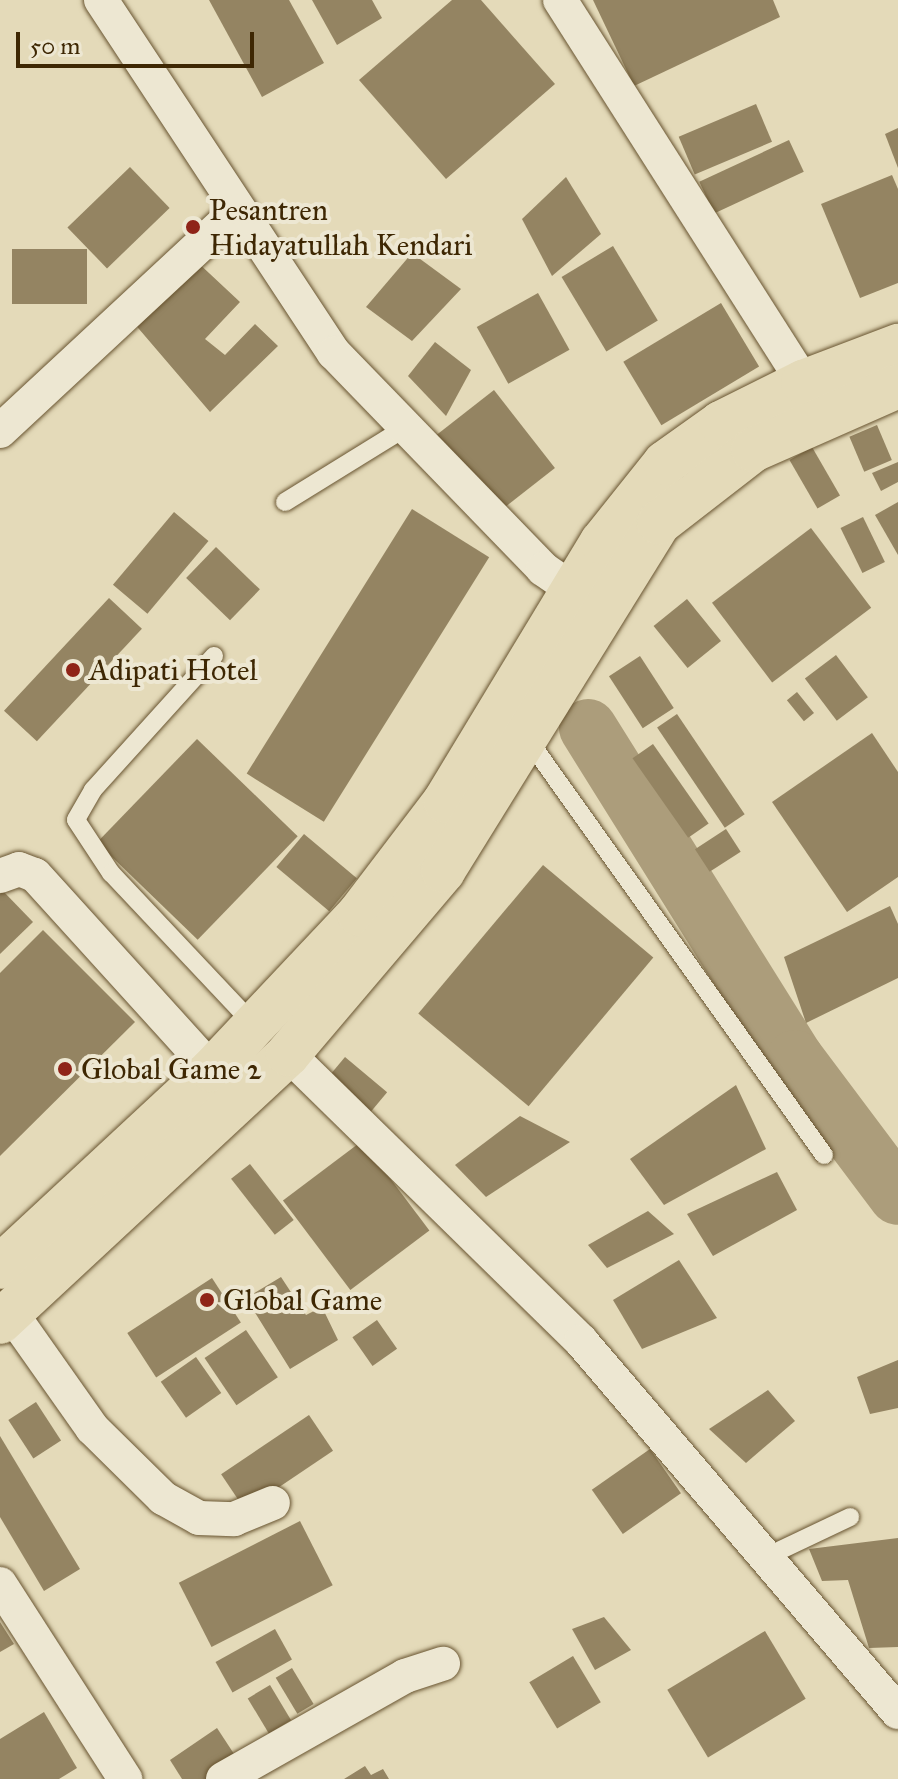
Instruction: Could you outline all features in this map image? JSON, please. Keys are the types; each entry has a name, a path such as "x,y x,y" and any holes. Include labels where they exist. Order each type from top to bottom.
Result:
{"highway":[{"path":"6,1318 79,1223 212,1070 359,914 445,801 586,599 665,463 721,423 803,382 898,346"},
{"path":"0,1267 79,1223 288,1054 443,871 527,738 586,599 659,523 695,489 766,443 898,386"}],"street":[{"path":"101,0 237,211 334,353 403,429 586,599"},
{"path":"560,0 803,382"},
{"path":"0,431 237,211"},
{"path":"0,876 19,869 35,875 212,1070"},
{"path":"288,1054 494,1249 768,1556 898,1712"},
{"path":"6,1318 92,1428 163,1498 211,1518 234,1519 273,1503"},
{"path":"0,1584 125,1779"},
{"path":"223,1779 405,1676 443,1664"}],"lane":[{"path":"285,502 403,429"},
{"path":"214,656 93,790 76,820 111,873 255,1026"},
{"path":"527,738 824,1155"},
{"path":"768,1556 850,1517"}],"building":[{"path":"209,0 289,0 324,63 262,97"},
{"path":"312,0 372,0 382,18 337,45"},
{"path":"452,0 481,0 555,84 446,179 359,80"},
{"path":"593,0 773,0 780,17 634,86"},
{"path":"756,104 772,142 695,175 679,137"},
{"path":"898,128 898,168 885,134"},
{"path":"789,140 804,172 714,214 699,182"},
{"path":"130,167 170,208 107,268 67,227"},
{"path":"892,175 898,189 898,283 860,298 821,204"},
{"path":"566,177 601,234 552,276 522,219"},
{"path":"613,246 658,321 606,351 562,277"},
{"path":"12,249 87,249 87,304 12,304"},
{"path":"412,253 461,289 412,341 366,307"},
{"path":"194,259 240,302 205,339 225,355 255,324 278,346 210,412 133,322"},
{"path":"538,293 570,350 508,384 477,327"},
{"path":"721,303 759,366 661,425 623,362"},
{"path":"435,342 471,370 446,416 408,376"},
{"path":"494,390 555,468 497,513 436,435"},
{"path":"877,425 892,460 864,472 849,437"},
{"path":"812,447 840,495 817,508 789,460"},
{"path":"898,462 898,482 881,491 872,473"},
{"path":"898,502 898,555 875,515"},
{"path":"412,509 489,557 324,822 247,774"},
{"path":"174,512 208,541 147,614 113,585"},
{"path":"863,517 885,562 862,573 841,528"},
{"path":"811,528 871,608 772,682 712,603"},
{"path":"216,547 260,589 230,620 186,578"},
{"name":"Adipati Hotel","path":"109,598 142,629 37,741 4,711"},
{"path":"687,599 721,641 688,668 654,626"},
{"path":"836,655 868,697 837,721 805,678"},
{"path":"640,656 674,708 643,728 609,676"},
{"path":"797,692 814,713 804,721 787,700"},
{"path":"677,714 745,814 725,828 657,727"},
{"path":"872,733 898,772 898,877 847,912 772,802"},
{"path":"197,739 298,836 198,940 97,843"},
{"path":"653,744 709,823 688,838 633,758"},
{"path":"726,829 741,852 710,872 695,849"},
{"path":"304,834 357,878 329,911 276,867"},
{"path":"543,865 653,958 529,1106 418,1014"},
{"path":"3,891 33,922 0,954 0,894"},
{"path":"890,906 898,924 898,978 806,1023 784,957"},
{"path":"43,930 135,1022 0,1156 0,973"},
{"path":"345,1057 387,1092 370,1112 328,1077"},
{"path":"736,1085 766,1149 664,1205 630,1159"},
{"path":"520,1116 570,1142 486,1197 455,1165"},
{"path":"362,1141 429,1230 350,1290 283,1201"},
{"path":"250,1164 294,1220 275,1235 231,1179"},
{"path":"777,1172 797,1210 713,1256 687,1214"},
{"path":"648,1211 674,1234 607,1268 588,1245"},
{"path":"679,1260 717,1318 642,1349 613,1300"},
{"path":"281,1277 306,1315 322,1307 338,1340 290,1369 246,1298"},
{"path":"212,1278 241,1322 156,1377 127,1333"},
{"path":"377,1320 397,1349 373,1366 352,1337"},
{"path":"246,1330 278,1377 236,1405 205,1358"},
{"path":"196,1357 221,1393 186,1418 161,1382"},
{"path":"898,1360 898,1408 870,1414 857,1377"},
{"path":"768,1390 795,1421 746,1463 709,1429"},
{"path":"36,1402 61,1441 33,1459 8,1420"},
{"path":"309,1415 333,1451 245,1510 221,1474"},
{"path":"0,1436 80,1569 44,1591 0,1517"},
{"path":"650,1449 681,1493 623,1534 592,1490"},
{"path":"300,1521 333,1585 212,1647 179,1583"},
{"path":"898,1538 898,1647 869,1648 848,1580 822,1581 809,1549"},
{"path":"604,1617 631,1650 595,1670 572,1629"},
{"path":"0,1622 14,1644 0,1652"},
{"path":"275,1629 292,1660 232,1693 216,1662"},
{"path":"765,1631 806,1699 708,1757 667,1690"},
{"path":"573,1656 601,1702 557,1729 529,1682"},
{"path":"292,1668 314,1704 297,1714 276,1678"},
{"path":"270,1685 291,1720 269,1734 248,1698"},
{"path":"44,1712 77,1768 59,1779 0,1779 0,1739"},
{"path":"217,1728 240,1763 216,1779 182,1779 170,1760"},
{"path":"365,1766 371,1775 383,1769 389,1779 344,1779"}],"waterway":[{"path":"588,728 795,1059 898,1196"}],"place":[{"name":"Pesantren Hidayatullah Kendari","path":"193,227"},
{"name":"Adipati Hotel","path":"73,670"},
{"name":"Global Game 2","path":"65,1069"},
{"name":"Global Game","path":"207,1300"}]}
